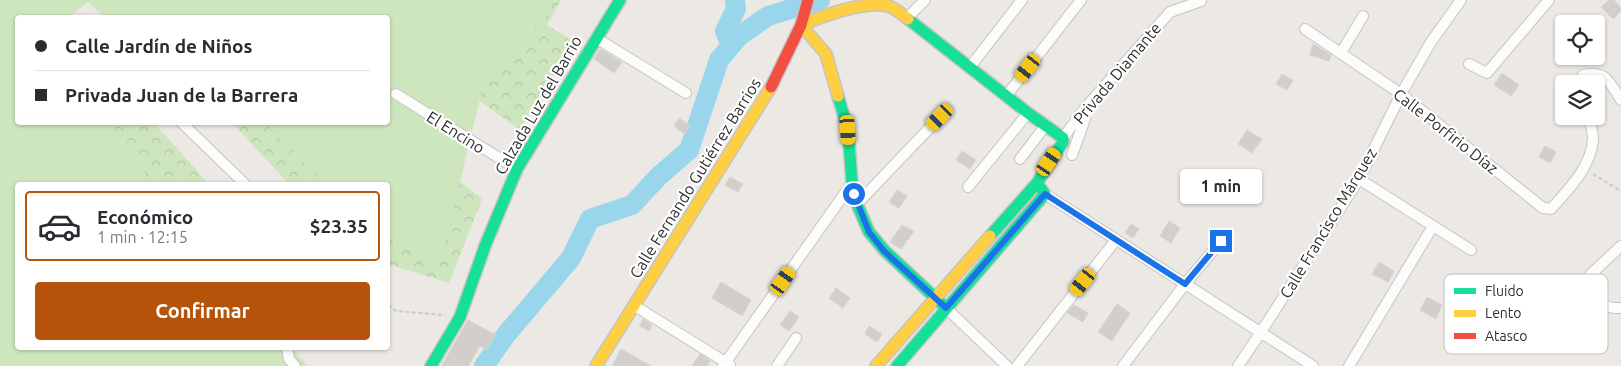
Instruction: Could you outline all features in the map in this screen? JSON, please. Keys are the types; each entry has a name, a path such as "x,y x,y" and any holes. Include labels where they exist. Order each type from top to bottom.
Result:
{"main road":[{"name":"Calzada Luz del Barrio","path":"431,366 460,317 485,246 517,169 620,0"},
{"path":"876,366 935,298 1037,183 1063,142 1063,138 1028,113 907,18 886,5 875,2 847,5 800,25 826,54 848,130 852,183 857,204 869,232 884,251 935,298 946,308"},
{"name":"Calle Fernando Gutiérrez Barrios","path":"596,366 768,93 800,25 808,3"},
{"path":"897,366 1045,194 1037,183"}],"street":[{"path":"907,18 925,0"},
{"path":"970,67 1022,0"},
{"path":"1007,95 1080,0"},
{"name":"Calle Francisco Márquez","path":"1238,366 1359,179 1401,94 1431,42 1461,0"},
{"path":"1469,64 1487,73 1549,0"},
{"name":"Privada Diamante","path":"1063,138 1085,108 1170,12 1201,1"},
{"path":"1341,53 1363,16"},
{"name":"Calle Porfirio Díaz","path":"1305,29 1401,94 1543,208 1549,210 1570,189 1583,168"},
{"path":"596,38 686,93"},
{"path":"1605,77 1621,100"},
{"name":"El Encino","path":"396,94 517,169"},
{"path":"1072,155 1085,120 1085,108"},
{"path":"968,187 1028,113"},
{"path":"857,204 940,117"},
{"path":"184,125 243,182"},
{"path":"1020,159 1046,125"},
{"path":"1583,168 1591,151 1593,138 1591,125"},
{"path":"1359,179 1471,250"},
{"path":"635,306 726,365 852,183"},
{"path":"1045,194 1313,366"},
{"path":"1349,366 1432,226"},
{"path":"1017,366 1116,240"},
{"path":"1123,366 1185,284 1221,241"},
{"path":"1591,274 1621,246"},
{"path":"1608,306 1621,308"},
{"path":"946,308 1007,366"},
{"path":"777,366 796,338"},
{"path":"287,350 288,359 295,366"}],"path":[{"path":"1583,168 1621,191"},
{"path":"390,306 396,311 460,317"}],"green space":[{"path":"0,0 15,15 15,125 156,125 207,182 15,182 16,350 0,366"},
{"path":"0,0 90,0 71,15 15,15 15,125 105,125 152,182 15,182 15,350 294,350 308,366 0,366"},
{"path":"86,0 561,0 547,25 573,41 520,130 418,57 405,137 482,199 449,283 390,265 390,182 287,182 234,125 390,125 390,15 102,15"},
{"path":"94,0 555,0 548,13 482,90 441,261 390,240 390,182 324,182 267,125 390,125 390,15 108,15"}],"building":[{"path":"1609,0 1614,0 1621,8 1621,11 1613,19 1601,7"},
{"path":"1313,44 1331,55 1329,61 1310,55"},
{"path":"600,49 622,62 614,73 594,59"},
{"path":"1502,73 1519,85 1511,96 1494,85"},
{"path":"1282,74 1293,80 1287,90 1276,84"},
{"path":"679,118 690,126 685,134 674,126"},
{"path":"1247,130 1262,139 1252,153 1238,144"},
{"path":"1545,146 1556,152 1550,163 1539,157"},
{"path":"962,151 976,160 970,169 956,160"},
{"path":"730,177 743,184 738,192 725,185"},
{"path":"897,190 907,196 899,208 889,202"},
{"path":"1169,221 1180,228 1171,243 1160,236"},
{"path":"1131,224 1139,229 1133,238 1125,233"},
{"path":"902,225 914,231 901,249 890,242"},
{"path":"1379,262 1394,271 1388,282 1372,274"},
{"path":"721,282 751,300 742,316 712,298"},
{"path":"836,288 850,298 843,308 829,298"},
{"path":"1427,297 1442,305 1436,319 1420,310"},
{"path":"1117,304 1130,313 1112,341 1098,332"},
{"path":"1074,305 1088,313 1083,322 1067,313"},
{"path":"790,311 799,317 789,331 780,325"},
{"path":"643,319 652,325 649,331 640,326"},
{"path":"468,320 496,335 486,350 480,346 468,366 443,366 442,365"},
{"path":"869,326 882,334 877,342 865,334"},
{"path":"621,349 651,366 612,366"},
{"path":"700,354 710,361 707,366 692,366"}],"waterway":[{"path":"731,45 725,31 736,9 735,0"},
{"path":"484,366 505,336 571,258 590,219 632,205 659,176 689,150 719,60 739,36 768,16 820,0"}],"traffic: fast":[{"path":"431,366 460,317 485,246 517,169 620,0"},
{"path":"908,19 1063,138 1063,142 1037,183 990,236"},
{"path":"838,96 848,130 852,183 857,204 869,232 885,251 946,308"},
{"path":"897,366 1045,194 1037,183"}],"traffic: slow":[{"path":"838,96 826,54 801,25 820,17 867,5 888,6 908,19"},
{"path":"596,366 771,87"},
{"path":"876,366 990,236"}],"traffic: jam":[{"path":"771,87 801,25 808,0"}],"route":[{"path":"854,194 869,232 884,251 946,308 1045,194 1185,284 1221,241"}]}
